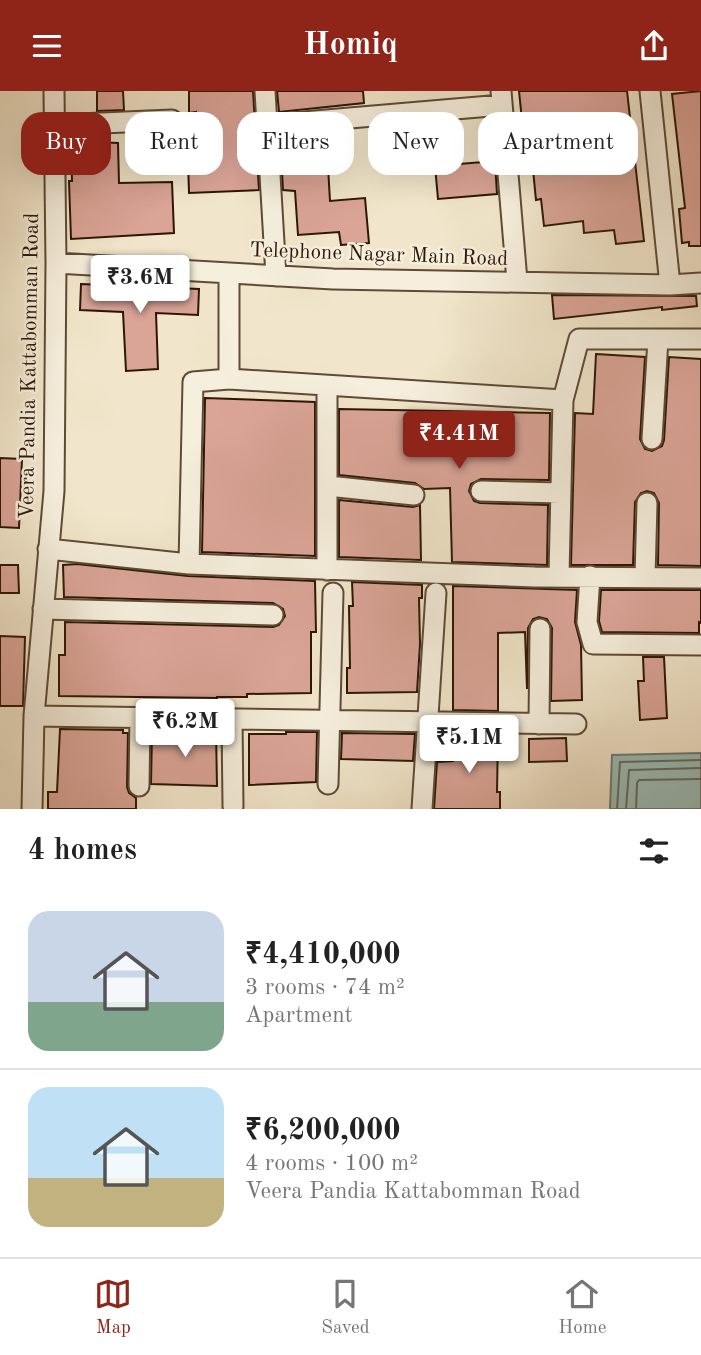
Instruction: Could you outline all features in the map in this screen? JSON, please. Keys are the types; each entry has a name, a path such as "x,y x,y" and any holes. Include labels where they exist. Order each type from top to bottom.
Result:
{"street":[{"name":"Veera Pandia Kattabomman Road","path":"54,91 55,112"},
{"path":"265,91 267,112"},
{"path":"650,91 670,285"},
{"path":"354,115 502,98 517,281"},
{"name":"Veera Pandia Kattabomman Road","path":"32,809 34,716 54,491 55,175"},
{"path":"271,175 276,276"},
{"name":"Telephone Nagar Main Road","path":"56,263 276,276 670,285 701,283"},
{"path":"229,273 229,379"},
{"path":"559,575 563,400 579,339 701,339"},
{"path":"652,439 657,339"},
{"path":"189,564 193,382 229,379 563,400"},
{"path":"327,386 327,571"},
{"path":"328,486 414,495"},
{"path":"481,491 561,493"},
{"path":"645,577 647,503"},
{"path":"48,549 189,564 327,571 701,578"},
{"path":"590,576 587,622 593,644 701,645"},
{"path":"328,784 333,593"},
{"path":"422,809 436,593"},
{"path":"43,609 273,615"},
{"path":"539,724 540,629"},
{"path":"34,716 576,724"},
{"path":"139,786 140,718"},
{"path":"232,720 233,806"}],"water":[{"path":"701,753 701,809 610,809 612,755"}],"building":[{"path":"97,91 123,91 124,110 97,111"},
{"path":"189,91 253,91 254,112 237,112 237,175 258,175 259,190 189,193 188,175 223,175 223,112 189,112"},
{"path":"277,91 363,91 364,103 279,112"},
{"path":"519,91 627,91 629,112 521,112"},
{"path":"701,91 701,246 689,246 689,242 682,243 679,209 685,208 672,94"},
{"path":"111,143 118,143 119,183 172,182 174,233 71,239 69,181 72,181 72,175 111,175"},
{"path":"478,162 478,175 496,175 497,194 438,199 436,175 464,175 464,164"},
{"path":"282,175 328,175 330,201 365,198 369,243 341,245 339,232 298,235 295,191 283,190"},
{"path":"534,175 637,175 644,241 616,244 614,230 584,233 583,221 544,226 541,199 536,200"},
{"path":"81,284 199,289 198,315 156,313 158,369 126,371 123,312 80,310"},
{"path":"552,295 696,296 697,306 662,310 662,307 554,319"},
{"path":"596,354 645,357 640,439 645,449 652,451 662,446 664,440 669,357 701,359 701,566 658,565 659,503 654,493 647,491 641,493 635,502 633,565 571,565 575,413 593,414"},
{"path":"205,398 315,402 315,556 202,552"},
{"path":"339,409 550,413 549,480 481,479 471,484 469,491 474,501 480,503 548,505 547,565 452,562 450,488 424,489 415,483 339,475"},
{"path":"0,458 22,459 19,528 0,527"},
{"path":"339,500 413,507 420,505 421,560 339,557"},
{"path":"77,564 188,576 315,581 316,632 311,632 311,693 247,694 247,697 217,698 59,696 59,655 65,655 65,622 273,627 279,625 285,616 283,609 273,603 64,597 63,565"},
{"path":"0,565 18,565 19,593 0,593"},
{"path":"352,582 422,585 422,598 419,598 417,692 347,693"},
{"path":"453,586 577,590 575,622 581,645 582,700 551,701 552,628 547,619 539,617 533,619 528,628 527,689 525,632 498,633 498,711 453,710"},
{"path":"601,590 701,590 699,633 602,632 599,621"},
{"path":"0,636 25,637 23,706 0,706"},
{"path":"643,657 664,657 667,718 640,720 638,681 644,681"},
{"path":"60,729 123,730 123,733 128,733 127,787 129,793 136,798 136,809 48,809 48,792 57,792"},
{"path":"216,731 217,786 151,784 152,733"},
{"path":"317,732 316,782 249,785 249,734"},
{"path":"342,733 415,734 413,761 341,759"},
{"path":"453,734 498,735 497,792 500,792 500,809 434,809 437,762 453,761"},
{"path":"566,738 567,761 529,762 529,739"}]}
